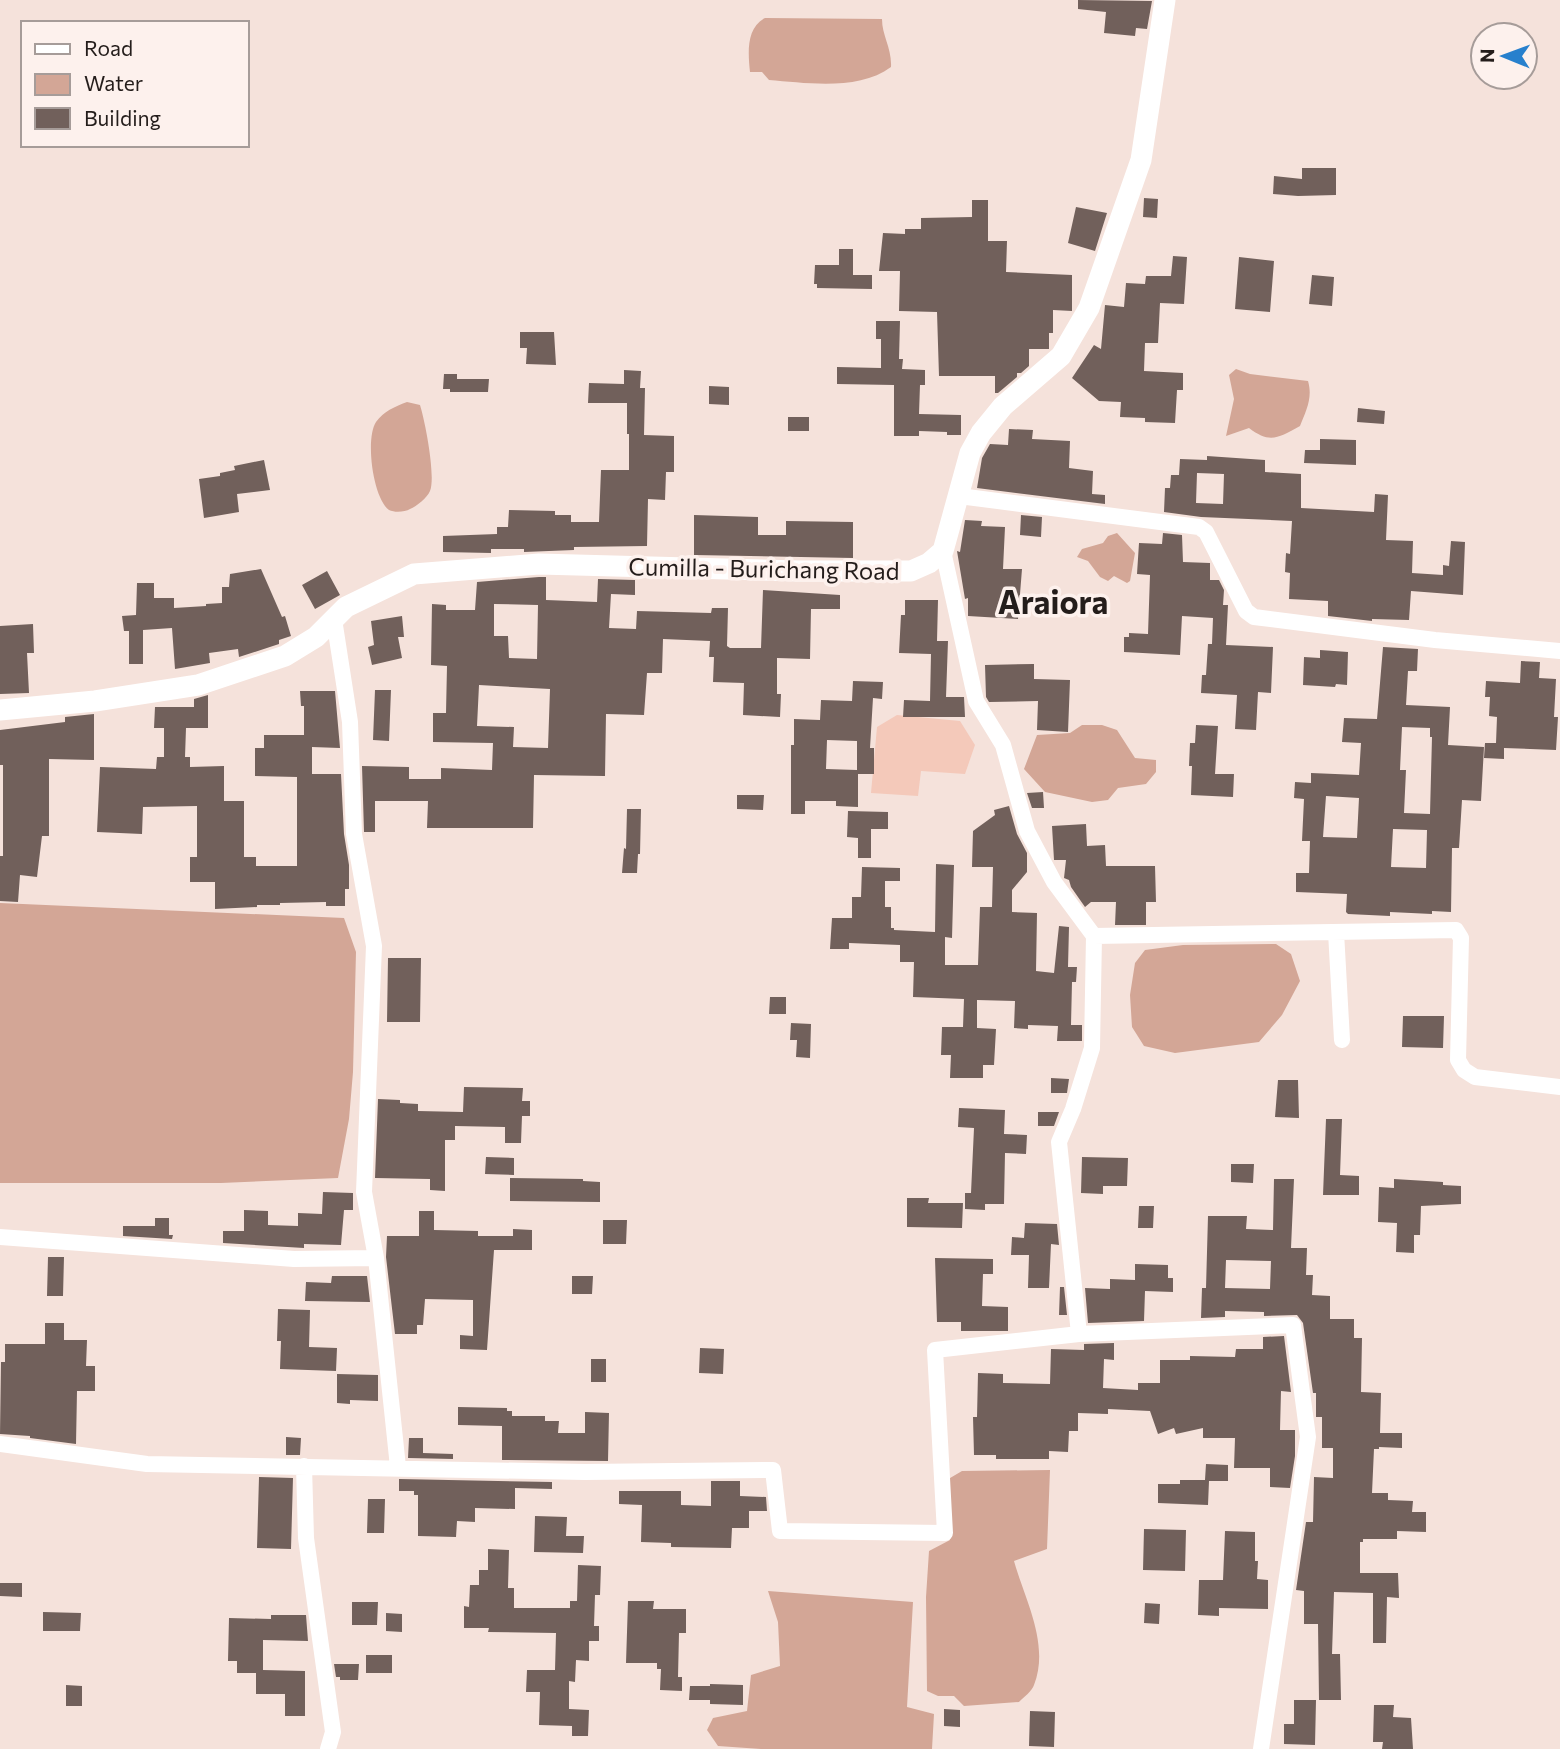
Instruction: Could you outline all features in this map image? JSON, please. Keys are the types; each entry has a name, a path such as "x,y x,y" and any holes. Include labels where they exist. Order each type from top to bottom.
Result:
{"main road":[{"path":"943,551 970,453 981,433 1003,406 1061,356 1089,308 1141,160 1166,0"},
{"name":"Cumilla - Burichang Road","path":"0,710 95,701 198,685 285,656 316,637 345,607 414,574 539,564 911,572 929,563 943,551"}],"street":[{"path":"959,496 1199,527 1206,533 1246,611 1254,617 1435,640 1560,650"},
{"path":"943,551 976,701 1003,745 1027,831 1054,882 1094,936 1092,1048 1073,1109 1059,1142 1079,1334"},
{"path":"334,619 350,722 354,834 374,946 364,1192 376,1258 398,1467"},
{"path":"1094,936 1456,930 1461,937 1458,1060 1464,1070 1475,1077 1560,1087"},
{"path":"1336,932 1342,1040"},
{"path":"0,1237 294,1259 376,1258"},
{"path":"0,1444 147,1464 585,1472 774,1471 780,1531 945,1533 935,1350 1079,1334 1293,1325 1308,1437 1261,1749"},
{"path":"304,1466 306,1538 333,1732 328,1749"}],"shaded area":[{"path":"897,715 960,721 975,745 965,774 921,771 918,796 871,793 877,727"}],"water":[{"path":"765,18 882,19 891,67 864,80 832,84 769,80 762,72 750,72 749,65 751,34"},
{"path":"1236,369 1250,374 1308,381 1309,399 1300,426 1274,438 1263,436 1249,428 1226,436 1234,399 1229,375"},
{"path":"407,402 420,405 429,448 431,484 429,494 419,504 405,511 394,512 383,503 379,494 372,468 371,441 379,418"},
{"path":"1117,533 1135,553 1130,581 1127,583 1114,576 1108,581 1100,577 1088,561 1077,557 1082,549 1103,543 1108,536"},
{"path":"1082,725 1102,725 1117,730 1135,758 1156,760 1156,772 1146,784 1118,788 1108,800 1092,802 1045,792 1024,769 1037,735 1070,733"},
{"path":"0,903 344,918 356,952 353,1072 349,1119 338,1178 221,1183 0,1183"},
{"path":"1276,944 1291,954 1300,981 1282,1015 1259,1042 1175,1053 1144,1046 1132,1027 1130,995 1135,963 1145,950 1183,945"},
{"path":"1050,1470 1047,1549 1014,1561 1038,1638 1038,1670 1033,1687 1019,1702 964,1706 954,1696 938,1696 927,1691 926,1597 929,1551 950,1540 945,1481 962,1471"},
{"path":"768,1591 913,1602 907,1707 934,1714 932,1749 761,1749 718,1746 707,1730 713,1718 747,1711 751,1675 780,1666 778,1622"}],"building":[{"path":"1078,0 1152,1 1147,29 1136,28 1135,36 1104,33 1106,12 1078,9"},
{"path":"1302,168 1336,168 1336,195 1273,194 1274,176 1302,179"},
{"path":"1144,198 1158,199 1157,218 1143,217"},
{"path":"972,200 988,200 988,241 1007,241 1006,272 1072,275 1072,311 1053,310 1053,333 1049,333 1049,349 1029,349 1029,366 1017,373 1017,377 998,393 995,393 995,376 939,376 937,312 899,311 900,271 879,271 883,233 905,234 905,229 921,229 921,218 972,217"},
{"path":"1076,207 1107,213 1095,251 1068,243"},
{"path":"839,249 853,249 853,275 872,275 872,289 817,288 817,284 814,284 815,265 839,265"},
{"path":"1173,256 1187,257 1184,304 1160,303 1158,343 1145,343 1144,371 1183,373 1183,390 1177,390 1175,423 1145,422 1145,418 1120,417 1121,402 1099,401 1072,378 1094,345 1101,349 1105,305 1124,307 1126,283 1145,284 1146,276 1171,276"},
{"path":"1239,257 1274,261 1270,312 1235,309"},
{"path":"1312,275 1334,277 1332,306 1309,304"},
{"path":"876,321 900,321 899,359 903,359 902,369 925,370 925,385 920,385 919,414 961,415 961,435 919,431 919,436 894,436 894,385 837,384 837,367 881,368 881,339 876,339"},
{"path":"520,332 554,332 556,365 526,364 527,348 520,348"},
{"path":"624,370 641,371 640,388 645,388 644,435 674,436 674,472 666,472 665,500 648,499 647,546 574,547 574,550 524,552 524,549 491,549 491,553 443,552 443,536 497,534 497,527 508,527 509,510 555,511 555,515 571,515 571,522 599,522 601,470 629,470 627,403 588,403 589,383 624,384"},
{"path":"444,374 457,374 457,379 489,379 488,392 450,392 450,389 443,389"},
{"path":"709,386 729,387 729,405 709,404"},
{"path":"1358,408 1385,411 1384,424 1357,422"},
{"path":"788,417 809,417 809,431 788,431"},
{"path":"1009,429 1033,430 1032,439 1070,441 1069,468 1093,471 1092,494 1105,495 1105,504 977,488 982,458 990,444 1008,445"},
{"path":"1320,439 1356,440 1356,465 1304,463 1305,450 1320,450"},
{"path":"1207,456 1265,460 1265,472 1301,474 1301,508 1374,512 1375,494 1388,495 1386,540 1413,541 1412,573 1443,575 1443,565 1449,566 1451,541 1465,542 1463,595 1411,591 1409,620 1372,621 1328,616 1328,601 1289,599 1290,573 1285,572 1286,553 1290,554 1292,521 1201,517 1164,512 1165,488 1170,488 1171,475 1179,475 1180,459 1207,460","holes":["1197,473 1224,474 1223,504 1196,503"]},
{"path":"264,460 270,490 237,494 239,512 204,518 199,479 220,476 220,473 235,470 234,466"},
{"path":"694,515 758,517 758,535 786,535 786,521 853,522 853,558 694,555"},
{"path":"1021,515 1042,517 1041,537 1020,535"},
{"path":"965,520 982,521 981,526 1005,527 1003,569 1022,569 1018,619 968,616 968,598 965,599 957,551 960,552"},
{"path":"1163,533 1182,535 1183,562 1210,563 1210,580 1219,580 1224,590 1223,605 1228,605 1226,645 1273,647 1271,693 1258,692 1256,730 1235,729 1237,695 1201,693 1202,675 1206,675 1208,644 1212,644 1213,618 1182,616 1180,655 1124,652 1124,637 1129,637 1129,633 1148,634 1150,575 1137,574 1139,543 1162,544"},
{"path":"261,569 282,617 285,616 291,636 279,640 279,644 239,657 238,649 209,653 210,663 175,669 172,628 143,630 143,664 129,664 129,631 124,631 122,616 136,615 137,583 154,583 154,598 174,598 174,608 206,606 222,603 222,587 229,587 230,574"},
{"path":"327,571 340,595 315,609 302,585"},
{"path":"546,577 546,600 597,602 598,579 635,580 635,595 611,594 609,628 636,629 637,611 711,613 712,608 728,608 727,646 730,648 761,648 763,590 840,595 840,609 811,609 810,659 777,658 777,694 781,694 780,717 743,715 744,683 713,682 714,657 709,657 710,641 663,639 662,673 647,673 644,715 606,714 605,776 534,775 533,828 427,828 428,801 375,801 375,832 364,832 362,766 409,767 409,779 441,779 441,768 492,770 493,743 433,742 433,713 446,713 447,666 431,665 432,604 446,605 446,610 475,610 477,582","holes":["494,604 538,605 537,659 509,658 508,636 494,636","479,685 550,689 548,748 513,747 514,727 477,726"]},
{"path":"905,600 938,600 937,641 948,641 946,697 964,697 965,717 903,717 904,700 930,701 931,654 899,653 901,615 905,615"},
{"path":"402,616 404,637 398,637 402,658 372,665 368,647 374,645 371,621"},
{"path":"33,624 34,653 27,653 29,693 0,694 0,626"},
{"path":"1383,647 1418,649 1417,671 1408,671 1406,705 1450,707 1448,745 1484,747 1481,801 1462,800 1459,848 1452,848 1451,912 1390,912 1390,916 1348,914 1347,894 1296,892 1296,873 1309,873 1310,841 1302,841 1304,799 1294,798 1295,782 1311,783 1311,773 1359,775 1361,743 1342,742 1344,718 1377,719","holes":["1402,727 1430,728 1430,814 1404,813 1406,770 1400,770","1326,796 1359,798 1357,838 1323,837","1393,829 1427,830 1426,868 1391,867"]},
{"path":"1320,650 1348,652 1347,685 1303,685 1304,657 1320,658"},
{"path":"1521,661 1540,662 1539,678 1556,679 1556,750 1504,748 1504,759 1484,758 1485,743 1496,743 1497,717 1489,716 1490,697 1485,697 1486,681 1520,683"},
{"path":"1034,664 1034,679 1070,680 1068,732 1037,730 1038,701 989,702 986,697 985,665"},
{"path":"853,681 883,682 882,699 873,698 870,748 874,748 874,774 858,774 858,807 836,806 836,801 805,801 805,814 791,814 791,745 794,745 794,719 820,720 821,700 852,701","holes":["827,740 857,741 857,770 826,769"]},
{"path":"375,690 391,690 389,741 373,740"},
{"path":"300,691 335,691 340,748 312,747 312,774 341,774 344,834 349,865 349,889 345,889 345,906 326,906 326,902 280,903 215,909 215,882 190,882 190,857 197,857 197,806 143,807 142,834 97,832 100,767 156,769 157,757 164,757 164,728 154,728 155,707 194,707 194,699 208,695 208,728 186,728 185,757 190,757 190,767 224,766 224,801 244,801 244,857 256,857 256,866 297,866 297,777 255,776 255,748 264,748 264,735 304,735 304,706 301,706"},
{"path":"94,714 94,760 49,759 49,836 42,836 37,877 20,875 18,902 0,901 3,765 0,765 0,730 65,722 65,717"},
{"path":"1196,725 1218,726 1215,774 1234,774 1233,797 1191,795 1190,743 1195,743"},
{"path":"1043,792 1044,808 1032,808 1027,793"},
{"path":"737,795 764,795 763,810 737,809"},
{"path":"1009,806 1017,834 1027,853 1027,872 1012,890 1012,912 1037,913 1036,971 1054,973 1059,926 1069,927 1068,967 1077,967 1076,982 1072,982 1071,1025 1082,1025 1082,1041 1057,1041 1058,1026 1028,1025 1028,1029 1014,1028 1015,1001 977,1000 977,1028 996,1029 994,1065 983,1065 983,1078 950,1078 951,1055 941,1055 942,1027 963,1027 964,999 913,997 914,962 900,962 900,945 849,943 849,949 830,949 832,918 852,918 852,897 861,897 862,867 900,868 900,881 885,881 885,907 891,907 891,928 935,932 936,864 954,865 952,938 945,937 945,965 978,965 980,907 992,907 993,867 972,867 973,831 995,815 994,810"},
{"path":"627,809 641,809 637,873 622,873 624,848 626,849"},
{"path":"848,811 888,812 888,829 871,829 871,858 858,858 858,838 847,837"},
{"path":"1086,824 1087,846 1105,845 1106,866 1155,866 1156,902 1146,902 1146,925 1115,925 1116,902 1091,902 1085,907 1069,880 1064,878 1066,860 1054,860 1052,826"},
{"path":"388,958 421,958 420,1022 387,1022"},
{"path":"770,997 786,997 786,1014 769,1014"},
{"path":"1403,1016 1444,1016 1443,1048 1402,1047"},
{"path":"791,1023 811,1024 810,1058 796,1057 797,1040 790,1040"},
{"path":"1051,1078 1069,1079 1067,1093 1051,1093"},
{"path":"1278,1080 1298,1080 1299,1118 1275,1117"},
{"path":"464,1087 523,1088 522,1101 530,1101 530,1116 522,1116 521,1143 505,1143 505,1127 455,1126 455,1140 445,1140 445,1191 430,1190 430,1179 375,1178 378,1099 418,1104 418,1111 463,1112"},
{"path":"959,1108 1005,1110 1004,1134 1027,1135 1026,1154 1005,1153 1004,1204 985,1204 985,1210 965,1209 965,1193 971,1193 974,1128 958,1127"},
{"path":"1038,1112 1059,1112 1054,1126 1038,1126"},
{"path":"1326,1119 1342,1119 1340,1175 1359,1176 1359,1195 1323,1195"},
{"path":"486,1157 514,1158 514,1175 485,1174"},
{"path":"1082,1157 1128,1158 1127,1186 1103,1186 1103,1194 1081,1193"},
{"path":"1231,1164 1254,1164 1253,1183 1231,1182"},
{"path":"510,1178 583,1179 600,1182 600,1202 510,1201"},
{"path":"1274,1179 1294,1179 1291,1248 1307,1248 1306,1275 1313,1275 1312,1295 1330,1296 1330,1319 1354,1319 1354,1338 1362,1338 1361,1392 1381,1393 1380,1433 1402,1433 1402,1448 1374,1449 1372,1493 1388,1493 1388,1500 1413,1501 1412,1512 1426,1512 1426,1532 1397,1531 1397,1539 1363,1539 1363,1542 1360,1542 1360,1573 1398,1573 1399,1598 1387,1597 1386,1643 1373,1643 1373,1593 1334,1592 1332,1654 1340,1654 1341,1700 1319,1700 1318,1624 1304,1624 1304,1591 1296,1590 1306,1522 1313,1522 1314,1477 1333,1478 1333,1448 1322,1448 1322,1417 1316,1417 1316,1393 1313,1393 1303,1323 1297,1315 1264,1316 1264,1312 1225,1311 1225,1317 1201,1318 1202,1288 1206,1288 1208,1216 1247,1216 1246,1229 1273,1230","holes":["1226,1260 1271,1261 1270,1289 1225,1288"]},
{"path":"1394,1179 1443,1182 1443,1185 1461,1186 1461,1204 1421,1206 1420,1235 1414,1235 1414,1253 1396,1252 1397,1223 1378,1222 1379,1187 1394,1188"},
{"path":"323,1192 353,1193 353,1210 344,1210 341,1245 304,1244 304,1248 223,1243 223,1231 244,1231 244,1210 268,1211 268,1225 298,1226 298,1213 322,1214"},
{"path":"907,1198 929,1198 928,1203 963,1203 962,1228 907,1227"},
{"path":"1139,1206 1154,1206 1153,1228 1138,1228"},
{"path":"419,1211 434,1211 434,1230 478,1231 478,1236 513,1236 513,1229 532,1230 532,1250 494,1250 487,1350 460,1349 460,1335 473,1336 473,1300 425,1299 423,1325 417,1325 417,1334 395,1334 386,1257 387,1236 419,1236"},
{"path":"155,1218 169,1218 169,1235 173,1235 172,1239 123,1236 123,1226 155,1226"},
{"path":"603,1220 627,1220 626,1244 603,1244"},
{"path":"1025,1223 1057,1224 1059,1245 1051,1244 1049,1288 1028,1288 1029,1255 1011,1255 1012,1237 1024,1238"},
{"path":"48,1257 64,1257 63,1296 47,1296"},
{"path":"935,1258 993,1259 993,1274 983,1274 982,1306 1008,1307 1008,1331 961,1331 961,1322 937,1322"},
{"path":"1135,1264 1168,1265 1168,1278 1173,1278 1173,1292 1145,1291 1144,1321 1088,1323 1085,1288 1110,1289 1110,1279 1135,1280"},
{"path":"332,1276 367,1276 370,1302 305,1301 306,1282 331,1283"},
{"path":"572,1276 593,1276 592,1294 572,1294"},
{"path":"1060,1287 1064,1287 1067,1315 1059,1315"},
{"path":"278,1309 310,1310 309,1347 337,1348 336,1371 280,1369"},
{"path":"45,1323 64,1323 64,1340 87,1340 86,1366 95,1366 95,1391 77,1391 76,1444 0,1434 1,1362 5,1362 5,1344 45,1344"},
{"path":"1284,1336 1291,1392 1281,1391 1280,1430 1295,1430 1295,1456 1290,1488 1270,1487 1270,1468 1234,1468 1235,1438 1203,1438 1203,1428 1176,1434 1174,1428 1158,1434 1150,1411 1108,1409 1108,1414 1078,1413 1078,1431 1069,1431 1068,1452 1049,1451 1049,1459 996,1459 996,1455 974,1455 973,1417 977,1417 978,1373 1003,1374 1003,1383 1050,1384 1051,1349 1084,1350 1084,1344 1114,1343 1114,1360 1104,1359 1103,1388 1138,1390 1138,1383 1160,1383 1160,1360 1190,1360 1190,1356 1235,1357 1236,1349 1263,1349 1263,1337"},
{"path":"700,1348 724,1349 723,1374 699,1373"},
{"path":"591,1359 606,1359 606,1382 591,1382"},
{"path":"337,1374 378,1375 378,1401 350,1400 350,1404 337,1403"},
{"path":"458,1407 507,1408 507,1411 512,1411 512,1416 545,1416 545,1421 559,1421 558,1433 585,1433 585,1412 609,1413 608,1461 502,1460 502,1426 458,1425"},
{"path":"286,1437 301,1438 300,1455 286,1455"},
{"path":"409,1438 423,1438 423,1453 453,1454 453,1459 408,1458"},
{"path":"1206,1464 1228,1465 1228,1481 1209,1481 1208,1505 1158,1503 1158,1484 1180,1484 1180,1480 1205,1480"},
{"path":"259,1477 293,1478 291,1549 257,1548"},
{"path":"399,1479 552,1482 552,1489 515,1488 515,1509 475,1508 475,1522 457,1521 456,1537 418,1536 418,1495 414,1495 414,1491 399,1491"},
{"path":"711,1481 740,1481 740,1496 766,1497 767,1511 749,1511 749,1528 732,1528 731,1548 671,1547 671,1543 641,1542 642,1505 619,1504 619,1491 681,1491 681,1505 711,1506"},
{"path":"368,1499 385,1499 384,1533 367,1533"},
{"path":"535,1516 567,1517 566,1536 584,1536 583,1553 534,1552"},
{"path":"1144,1529 1186,1530 1185,1571 1143,1570"},
{"path":"1225,1531 1255,1532 1257,1579 1268,1580 1268,1609 1219,1608 1219,1616 1198,1615 1199,1580 1223,1580"},
{"path":"488,1549 509,1550 508,1588 514,1588 514,1608 570,1608 570,1601 577,1601 578,1565 601,1566 600,1595 595,1595 594,1626 599,1626 599,1641 589,1641 589,1661 576,1660 575,1682 569,1681 569,1709 589,1710 588,1736 572,1736 572,1726 539,1725 540,1692 526,1692 527,1670 555,1670 556,1633 488,1632 489,1628 464,1628 464,1606 469,1607 470,1585 479,1585 479,1570 488,1570"},
{"path":"0,1583 22,1583 22,1597 0,1596"},
{"path":"628,1601 654,1601 653,1609 686,1609 686,1633 679,1633 678,1677 682,1677 682,1691 660,1690 661,1669 657,1669 657,1663 626,1663"},
{"path":"352,1602 378,1602 377,1625 352,1625"},
{"path":"1145,1603 1160,1604 1159,1624 1144,1623"},
{"path":"43,1612 81,1613 80,1631 43,1631"},
{"path":"386,1613 402,1614 402,1632 386,1631"},
{"path":"271,1615 306,1615 308,1641 263,1640 263,1670 305,1671 305,1716 285,1716 285,1694 256,1694 256,1673 237,1673 237,1661 228,1661 229,1618 271,1619"},
{"path":"366,1655 392,1655 392,1673 366,1673"},
{"path":"334,1664 359,1664 358,1680 340,1680 340,1677 336,1677"},
{"path":"66,1685 82,1686 82,1706 66,1706"},
{"path":"743,1685 743,1705 689,1700 690,1686"},
{"path":"1294,1700 1316,1700 1315,1745 1284,1744 1284,1724 1294,1724"},
{"path":"1374,1705 1394,1705 1393,1717 1411,1718 1413,1749 1382,1749 1383,1742 1373,1742"},
{"path":"944,1709 960,1710 960,1727 944,1726"},
{"path":"1030,1711 1055,1712 1054,1747 1029,1746"}],"district":[{"name":"Araiora","path":"1053,601"}]}
